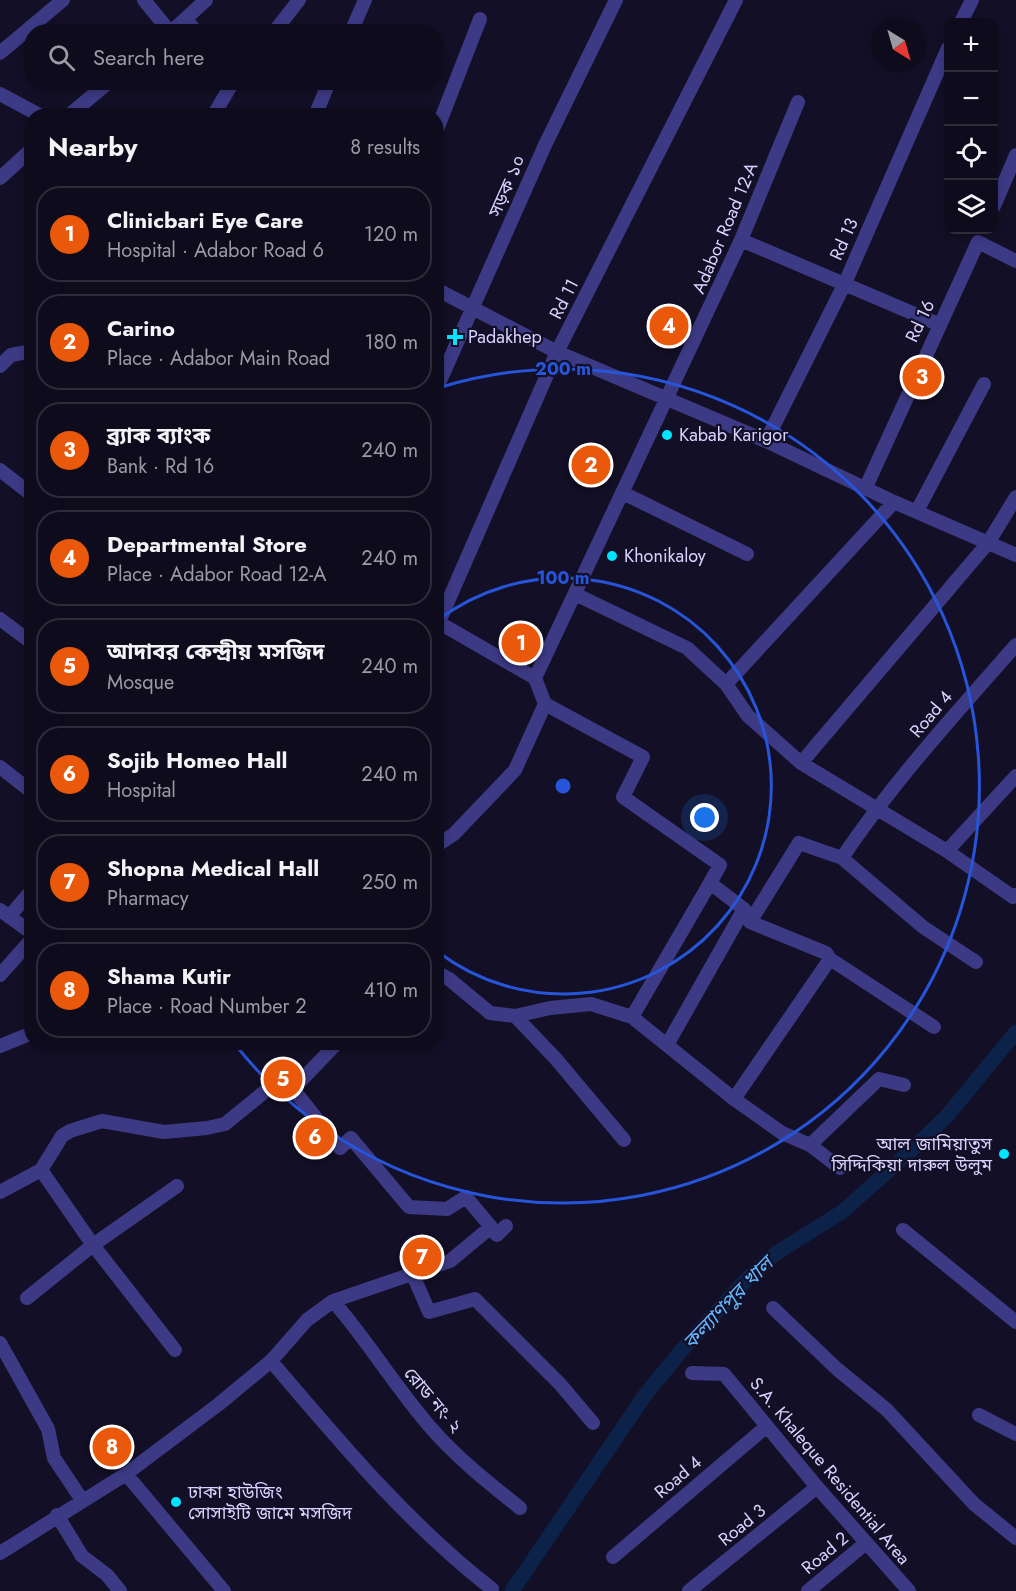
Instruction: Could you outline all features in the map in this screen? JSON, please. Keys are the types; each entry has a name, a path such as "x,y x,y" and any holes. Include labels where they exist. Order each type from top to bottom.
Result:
{"street":[{"path":"34,24 63,0"},
{"path":"144,0 164,24"},
{"path":"180,24 206,0"},
{"path":"280,24 299,0"},
{"path":"354,24 365,0"},
{"name":"সড়ক ১০","path":"444,372 545,146 616,0"},
{"name":"Rd 11","path":"444,607 557,352 736,0"},
{"path":"963,18 972,0"},
{"path":"185,19 190,24"},
{"path":"444,111 480,19"},
{"path":"0,53 24,33"},
{"name":"Rd 13","path":"766,441 845,283 944,57"},
{"path":"78,108 99,90"},
{"path":"218,108 228,90"},
{"path":"319,108 326,90"},
{"path":"0,94 26,108"},
{"name":"Adabor Road 12-A","path":"535,678 668,400 741,240 798,102"},
{"path":"998,195 1016,155"},
{"path":"0,178 24,156"},
{"name":"Rd 16","path":"866,488 938,324 980,236 1016,261"},
{"path":"741,240 938,324"},
{"path":"444,293 557,352 766,441 894,502 1016,555"},
{"path":"0,366 11,355 24,353"},
{"path":"917,511 984,384"},
{"path":"0,470 24,489"},
{"path":"623,493 747,554"},
{"path":"801,763 988,543 1016,497"},
{"path":"726,684 894,502"},
{"path":"575,594 687,648 726,684 748,716 801,763 947,851 1013,897 1016,895"},
{"path":"0,620 24,637"},
{"path":"444,625 535,678 545,705 643,757 623,797 720,865 632,1017"},
{"name":"Road 4","path":"842,858 876,808 914,765 944,725 1016,645"},
{"path":"444,841 454,834 515,770 545,705"},
{"path":"0,767 24,786"},
{"path":"947,851 1016,776"},
{"path":"667,1045 747,915 799,843 842,858 922,927 976,962"},
{"path":"710,883 747,915 826,953 830,959 934,1027"},
{"path":"24,897 4,913 24,927"},
{"path":"0,975 24,948"},
{"path":"734,1099 830,959"},
{"path":"444,976 490,1012 515,1016 550,1008 591,1004 632,1017 734,1099 783,1133 810,1145 840,1168"},
{"path":"515,1016 556,1059 624,1140"},
{"path":"0,1046 24,1036"},
{"path":"0,1192 41,1170 62,1136 70,1131 102,1121 164,1132 225,1124 268,1089 293,1089 330,1050"},
{"path":"810,1145 879,1079 904,1085"},
{"path":"293,1089 340,1148 351,1138 409,1207 447,1209 466,1197 497,1235 506,1226"},
{"path":"41,1170 93,1245 175,1350"},
{"path":"27,1298 93,1245 177,1186"},
{"path":"0,1552 126,1474 219,1404 271,1361 307,1320 333,1301 450,1261 491,1227"},
{"path":"903,1230 1016,1322"},
{"path":"413,1275 429,1312 475,1299 560,1384 593,1423"},
{"name":"রোড নং- ২","path":"333,1301 347,1316 430,1427 464,1461 520,1508"},
{"path":"773,1308 837,1369 887,1410 974,1504 1016,1538"},
{"path":"0,1343 48,1429 54,1458 81,1500"},
{"path":"271,1361 406,1514 447,1554 492,1589"},
{"name":"S.A. Khaleque Residential Area","path":"692,1373 724,1374 817,1488 909,1591"},
{"path":"979,1415 1016,1434"},
{"name":"Road 4","path":"613,1557 766,1426"},
{"path":"126,1474 224,1591"},
{"name":"Road 3","path":"689,1591 817,1488"},
{"path":"57,1515 82,1556 107,1575 120,1591"},
{"name":"Road 2","path":"808,1591 866,1543"}],"waterway":[{"name":"কল্যাণপুর খাল","path":"512,1591 645,1395 687,1344 744,1282 775,1254 842,1212 915,1147 947,1116 1016,1032"}],"place":[{"name":"Departmental Store","path":"669,326"},
{"name":"Padakhep","path":"455,337"},
{"name":"ব্র্যাক ব্যাংক","path":"922,377"},
{"name":"Kabab Karigor","path":"667,435"},
{"name":"Carino","path":"591,465"},
{"name":"Khonikaloy","path":"612,556"},
{"name":"Clinicbari Eye Care","path":"521,643"},
{"name":"আদাবর কেন্দ্রীয় মসজিদ","path":"283,1079"},
{"name":"Sojib Homeo Hall","path":"315,1137"},
{"name":"আল জামিয়াতুস সিদ্দিকিয়া দারুল উলুম","path":"1004,1154"},
{"name":"Shopna Medical Hall","path":"422,1257"},
{"name":"Shama Kutir","path":"112,1447"},
{"name":"ঢাকা হাউজিং সোসাইটি জামে মসজিদ","path":"176,1502"}]}
